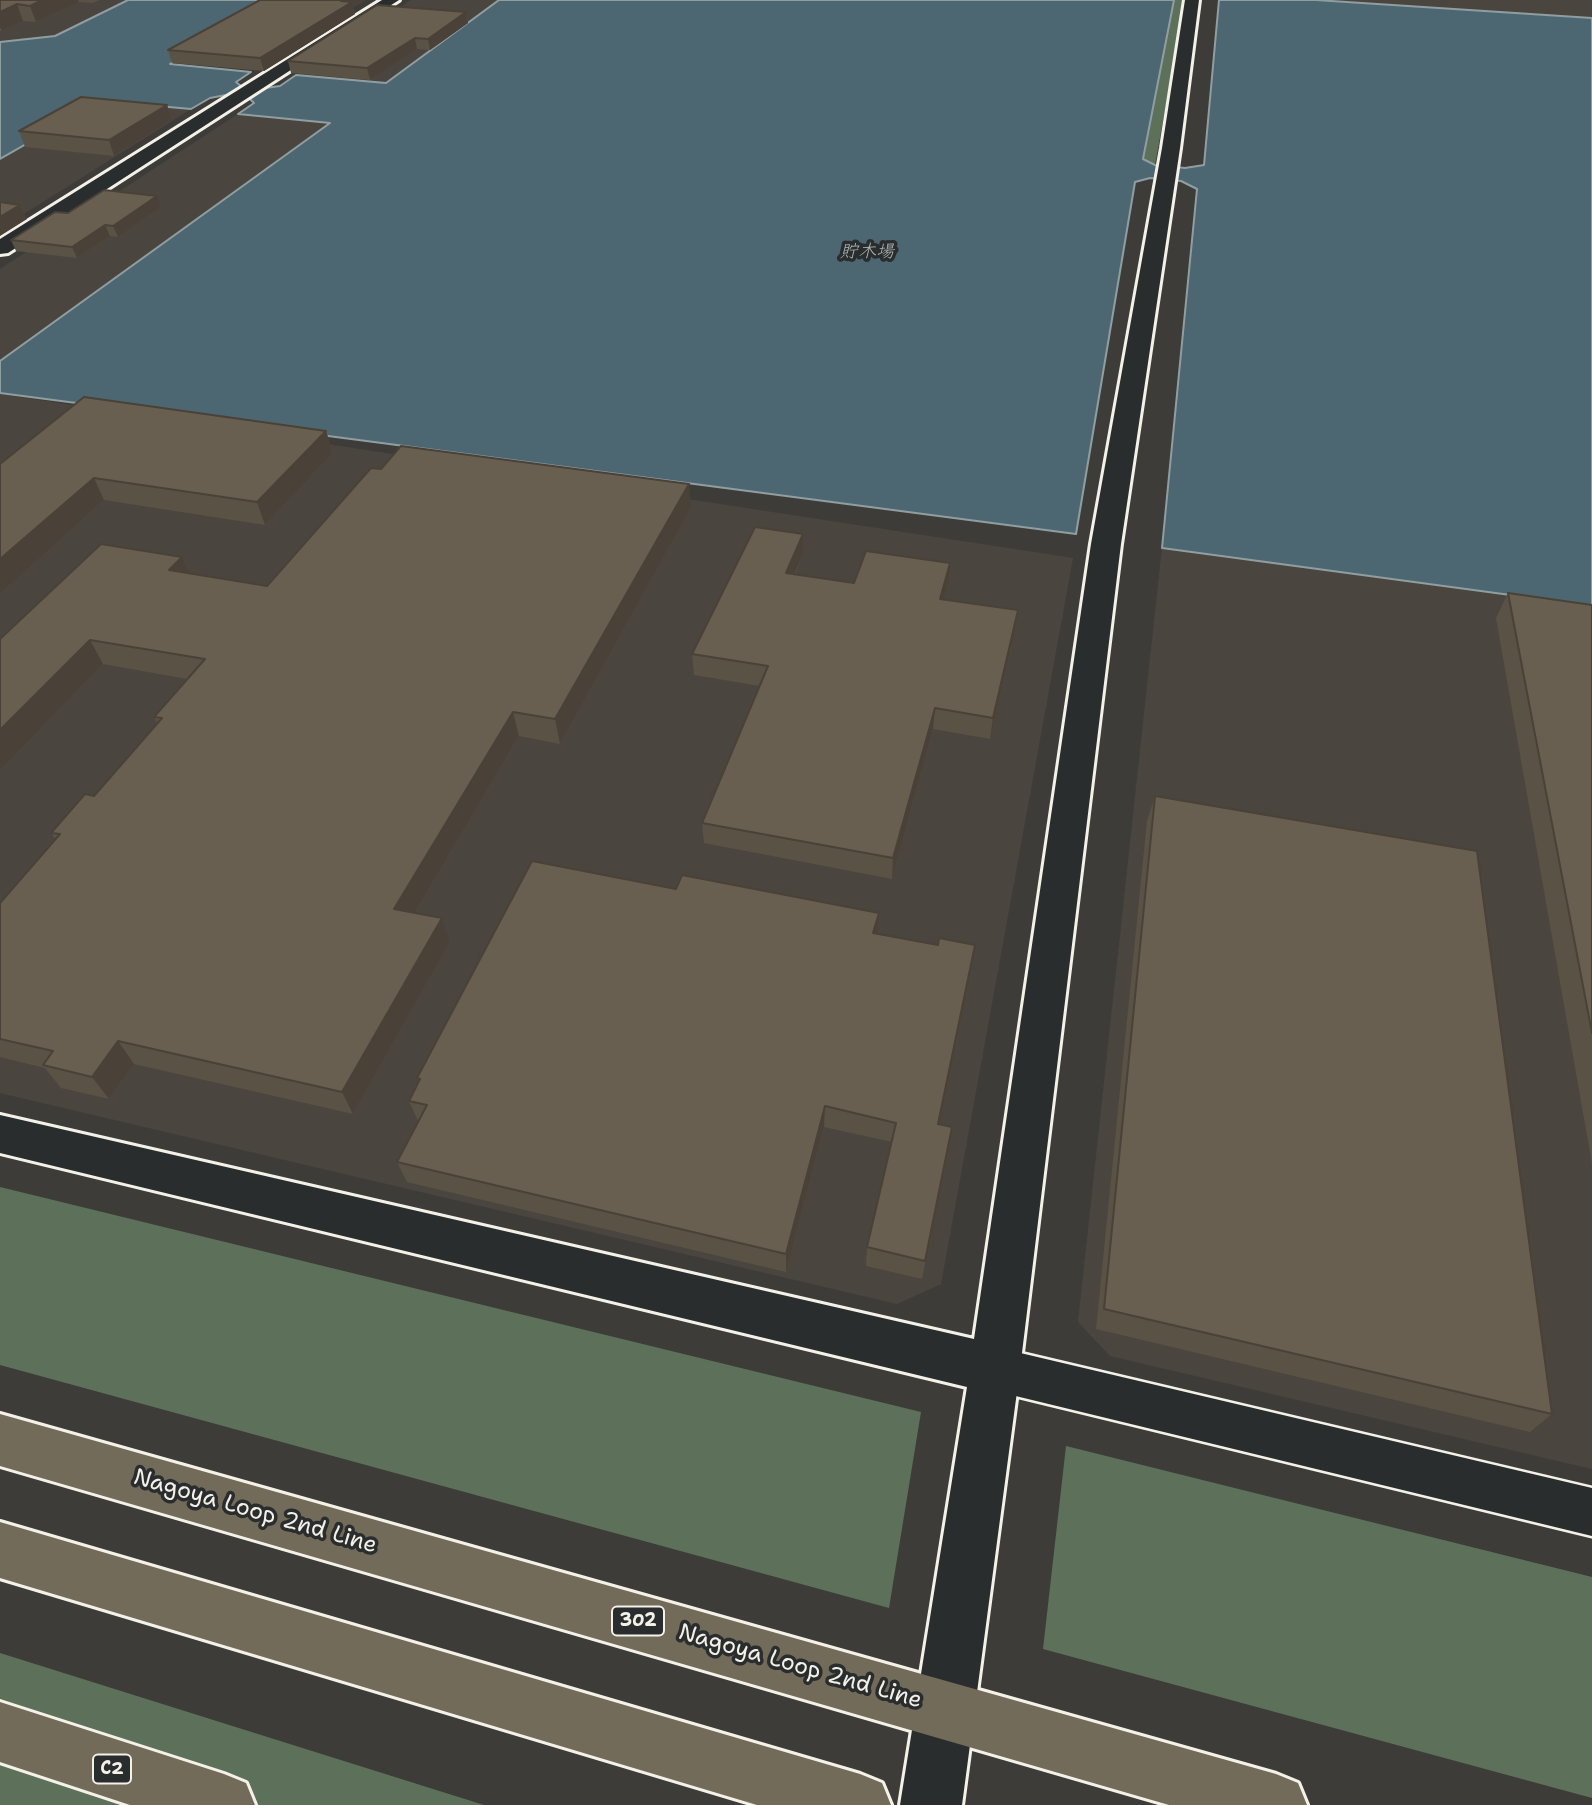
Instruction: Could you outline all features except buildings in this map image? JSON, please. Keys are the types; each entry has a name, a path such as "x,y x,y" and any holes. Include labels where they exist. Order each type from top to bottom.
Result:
{"highway":[{"name":"Nagoya Loop 2nd Line","path":"0,1440 1276,1805"},
{"path":"0,1550 860,1805"},
{"name":"C2","path":"0,1732 224,1805"}],"street":[{"path":"0,248 392,0"},
{"path":"931,1805 995,1369 1106,544 1159,208 1171,148 1192,0"},
{"path":"0,1135 1592,1512"}],"shaded area":[{"path":"0,0 128,0 55,36 0,42"},
{"path":"411,0 499,0 386,83 296,75"},
{"path":"1316,0 1592,0 1592,18"},
{"path":"102,101 191,109 0,229 0,159"},
{"path":"238,114 330,123 0,361 0,269"},
{"path":"0,394 1073,558 941,1284 897,1304 0,1093"},
{"path":"1162,548 1592,606 1592,1469 1110,1356 1078,1322"}],"green space":[{"path":"1174,0 1185,0 1155,165 1143,160"},
{"path":"0,1187 921,1412 889,1608 0,1365"},
{"path":"1066,1446 1592,1577 1592,1798 1043,1649"},
{"path":"0,1653 484,1805 0,1805"}],"water":[{"name":"貯木場","path":"128,0 281,0 170,64 251,72 236,82 241,86 265,88 280,86 296,75 386,83 499,0 1174,0 1143,159 1155,165 1185,168 1204,165 1219,0 1316,0 1592,18 1592,606 1162,548 1197,189 1181,181 1150,178 1135,182 1076,534 0,393 0,361 330,123 238,114 254,103 249,98 226,95 210,98 191,109 102,101 0,159 0,42 55,36"}]}
